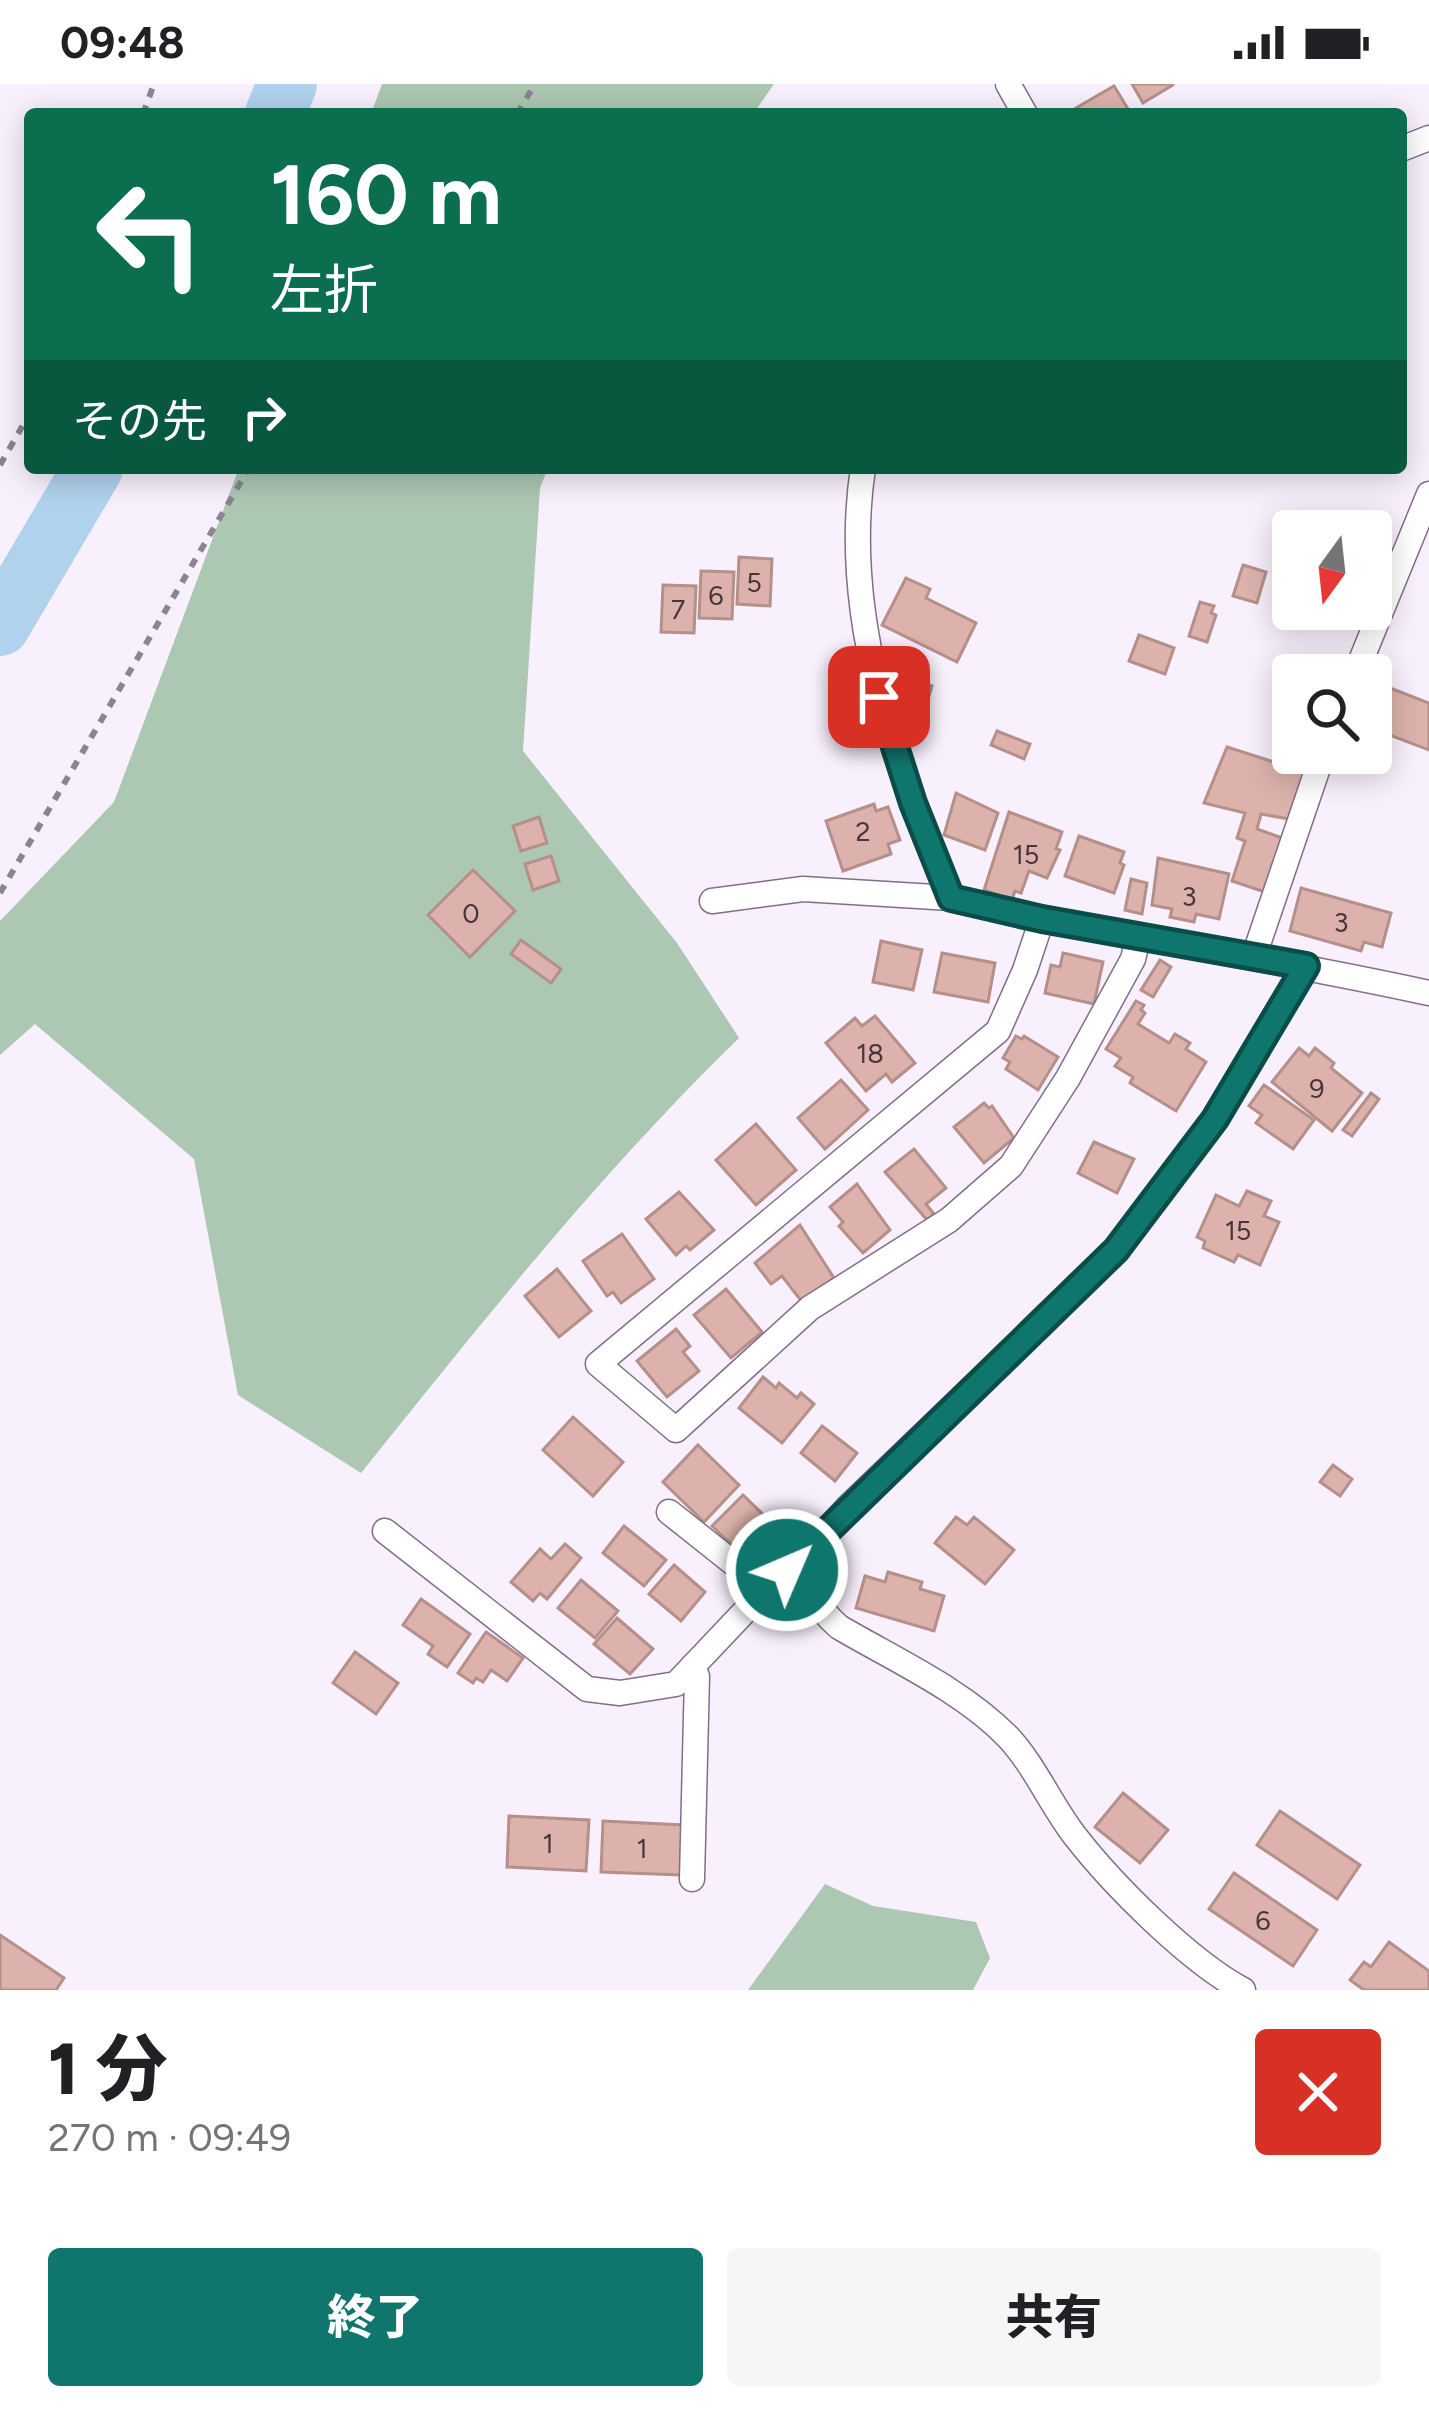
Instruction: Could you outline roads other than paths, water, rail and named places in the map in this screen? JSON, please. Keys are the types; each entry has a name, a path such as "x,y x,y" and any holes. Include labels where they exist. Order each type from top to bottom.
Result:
{"street":[{"path":"862,474 857,508 864,633 913,803 951,898"},
{"path":"1364,654 1429,494"},
{"path":"1254,956 1316,774"},
{"path":"712,901 803,889 951,898 1429,993"},
{"path":"1042,919 998,1031 598,1364 676,1430 810,1308 949,1220 1010,1166 1068,1078 1133,959 1139,935"},
{"path":"386,1531 587,1689 620,1693 676,1684 847,1508 1116,1250 1215,1119 1306,966"},
{"path":"668,1512 766,1588"},
{"path":"808,1551 809,1589 822,1612 985,1715 1012,1741 1075,1836 1139,1905 1220,1978 1244,1990"},
{"path":"692,1667 697,1676 692,1880"}],"waterway":[{"path":"277,108 287,84"},
{"path":"0,626 89,474"}]}
